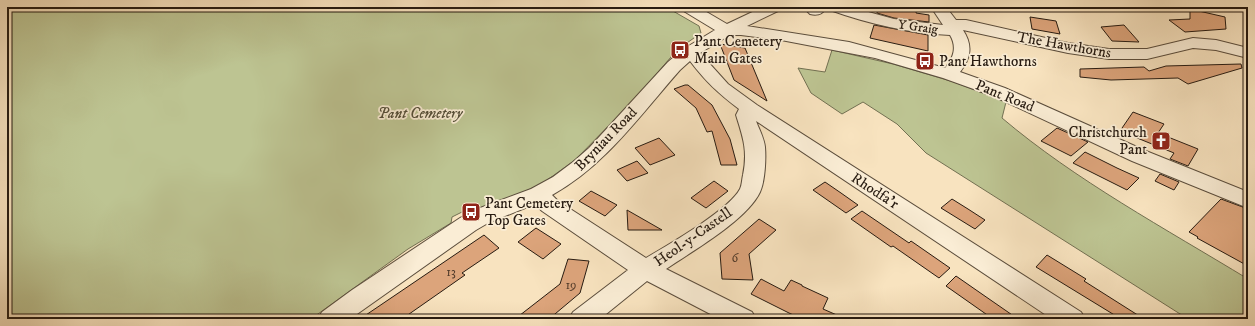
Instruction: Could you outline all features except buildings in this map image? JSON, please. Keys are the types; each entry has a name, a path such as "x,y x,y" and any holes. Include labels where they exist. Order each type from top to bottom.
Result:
{"street":[{"path":"687,7 726,30"},
{"name":"Bryniau Road","path":"331,319 468,224 480,217 538,194 560,182 596,153 674,66 688,53 706,40 775,7"},
{"name":"Y Graig","path":"835,7 858,15 917,29 953,27"},
{"path":"938,7 961,39 963,47 962,54 949,74"},
{"name":"The Hawthorns","path":"953,27 966,25 1068,48 1109,54 1147,54 1164,51 1183,44 1193,43 1216,45 1248,52"},
{"name":"Pant Road","path":"726,30 741,30 781,35 849,47 949,74 999,92 1139,156 1248,200"},
{"name":"Rhodfa'r","path":"688,53 696,57 707,72 722,88 751,109 1072,319"},
{"name":"Heol-y-Castell","path":"582,319 597,306 646,270 709,229 739,205 750,191 756,161 755,145 744,115 751,109"},
{"path":"538,194 550,206 646,270 743,319"}],"green space":[{"name":"Pant Cemetery","path":"7,7 666,7 699,26 701,33 677,50 635,99 575,160 543,183 509,199 473,211 464,211 452,217 451,223 408,249 311,319 7,319"},
{"path":"832,50 893,64 954,82 1006,102 1002,118 1030,141 1090,183 1248,279 1248,319 1188,319 926,153 897,124 863,102 842,114 811,93 798,68 825,72"}],"place":[{"name":"Pant Cemetery Main Gates","path":"680,50"},
{"name":"Pant Hawthorns","path":"925,61"},
{"name":"Christchurch Pant","path":"1161,141"},
{"name":"Pant Cemetery Top Gates","path":"471,212"}]}
